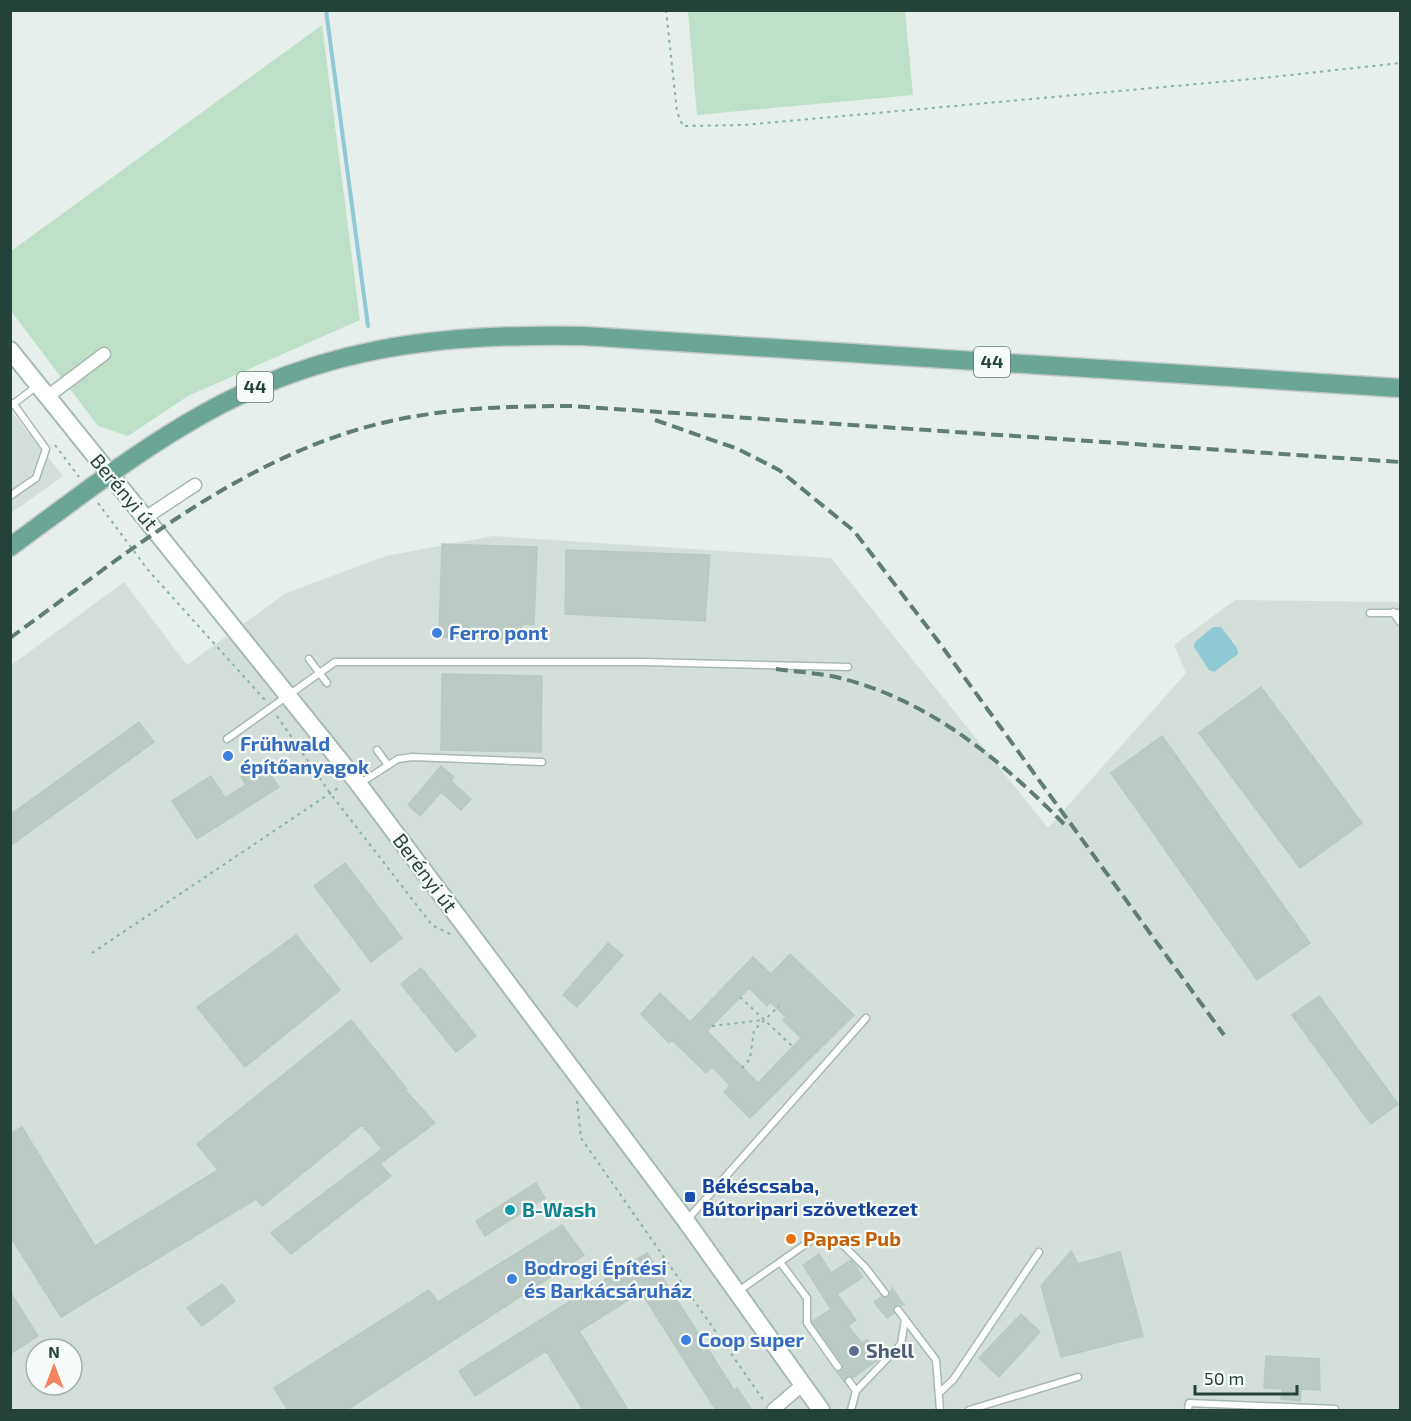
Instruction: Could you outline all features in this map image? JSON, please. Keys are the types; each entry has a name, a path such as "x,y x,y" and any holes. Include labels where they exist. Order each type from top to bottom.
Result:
{"main road":[{"name":"44","path":"10,547 109,475 186,423 225,402 293,372 364,351 457,337 584,336 1401,388"}],"street":[{"name":"Berényi út","path":"10,350 356,781 686,1221 821,1410"},
{"path":"42,391 104,354"},
{"path":"145,518 195,485"},
{"path":"768,1406 802,1385"}],"lane":[{"path":"10,496 36,478 46,449 12,404 42,391"},
{"path":"1393,612 1401,622"},
{"path":"1370,613 1401,613"},
{"path":"309,659 327,683"},
{"path":"227,739 335,662 644,662 848,667"},
{"path":"377,750 388,765"},
{"path":"356,781 398,759 412,757 542,762"},
{"path":"686,1221 866,1018"},
{"path":"736,1292 813,1239 839,1241 865,1267 885,1293"},
{"path":"940,1392 953,1380 1039,1252"},
{"path":"780,1262 807,1298 807,1323 838,1367"},
{"path":"898,1310 936,1360 940,1410"},
{"path":"851,1410 856,1391 900,1344 905,1319"},
{"path":"969,1410 1078,1377"},
{"path":"849,1381 856,1391"},
{"path":"1188,1410 1189,1403 1335,1409"}],"path":[{"path":"666,10 677,112 683,126 692,128 1263,78 1401,63"},
{"path":"54,444 142,563 271,707 330,793 434,927 461,939"},
{"path":"92,953 330,793 356,781"},
{"path":"740,997 793,1047"},
{"path":"742,1068 750,1059 754,1030 779,1006"},
{"path":"712,1026 763,1020"},
{"path":"577,1098 581,1138 768,1406"}],"shaded area":[{"path":"10,410 63,476 11,513 10,513"},
{"path":"493,536 831,558 1048,828 1186,673 1174,645 1235,600 1400,602 1400,1410 11,1410 10,666 124,582 187,665 286,593 386,556"}],"green space":[{"path":"688,11 905,11 913,95 697,115"},
{"path":"322,25 360,320 188,396 128,436 98,426 11,311 11,251"}],"water":[{"path":"1213,627 1221,627 1237,648 1238,654 1214,672 1209,670 1194,647 1195,642"}],"building":[{"path":"442,544 537,547 534,625 522,624 521,640 439,637"},
{"path":"566,550 710,555 705,621 565,614"},
{"path":"442,674 542,676 541,752 441,750"},
{"path":"1261,687 1362,823 1300,868 1199,733"},
{"path":"139,722 154,742 10,846 10,815"},
{"path":"1162,736 1310,943 1257,980 1111,773"},
{"path":"441,766 454,777 451,781 471,799 461,810 441,792 420,816 408,805"},
{"path":"254,768 259,776 268,771 279,787 197,839 172,801 211,776 225,798 246,785 241,777"},
{"path":"345,863 402,938 371,962 314,886"},
{"path":"296,935 340,990 245,1067 197,1007"},
{"path":"608,943 623,955 577,1007 563,995"},
{"path":"790,954 854,1015 750,1118 724,1092 730,1085 712,1067 706,1073 672,1040 669,1043 641,1014 660,993 690,1022 753,957 771,974","holes":["749,988 767,1006 770,1002 786,1017 783,1020 801,1038 758,1083 707,1031"]},
{"path":"421,968 476,1036 456,1052 401,984"},
{"path":"1319,996 1398,1104 1371,1124 1292,1015"},
{"path":"351,1020 407,1089 405,1090 435,1123 380,1164 391,1176 291,1254 271,1233 382,1149 362,1125 262,1206 256,1199 61,1317 10,1236 10,1134 22,1127 95,1246 218,1170 197,1144"},
{"name":"B-Wash","path":"536,1183 545,1198 485,1236 476,1221"},
{"path":"562,1225 584,1255 347,1410 288,1410 274,1388 429,1290 438,1302"},
{"path":"1071,1251 1078,1264 1120,1252 1143,1336 1061,1357 1041,1286"},
{"path":"647,1253 734,1390 737,1388 752,1410 716,1410 641,1292 579,1331 628,1410 583,1410 546,1351 475,1396 459,1371"},
{"path":"819,1254 831,1273 851,1260 863,1277 837,1294 856,1320 848,1326 862,1343 867,1339 880,1358 853,1378 847,1376 844,1382 837,1372 842,1370 843,1364 812,1322 831,1309 803,1265"},
{"path":"222,1284 235,1301 202,1326 187,1308"},
{"path":"892,1288 904,1305 894,1306 894,1313 887,1318 874,1302 881,1297 889,1297"},
{"path":"10,1292 38,1336 24,1337 24,1345 10,1354"},
{"path":"1021,1314 1040,1332 999,1377 979,1358"},
{"path":"1266,1356 1319,1359 1320,1390 1301,1389 1300,1401 1281,1399 1282,1389 1264,1388"}],"waterway":[{"path":"326,10 368,326"}],"railway":[{"path":"10,638 141,542 233,484 281,459 330,439 382,423 429,414 500,407 571,406 1400,462"},
{"path":"655,420 738,449 779,470 854,531 938,641 1224,1035"},
{"path":"776,669 840,678 904,701 962,735 989,755 1064,824"}],"place":[{"name":"Ferro pont","path":"437,633"},
{"name":"Frühwald építőanyagok","path":"228,756"},
{"name":"Békéscsaba, Bútoripari szövetkezet","path":"690,1197"},
{"name":"B-Wash","path":"510,1210"},
{"name":"Papas Pub","path":"791,1239"},
{"name":"Bodrogi Építési és Barkácsáruház","path":"512,1279"},
{"name":"Coop super","path":"686,1340"},
{"name":"Shell","path":"854,1351"}]}
